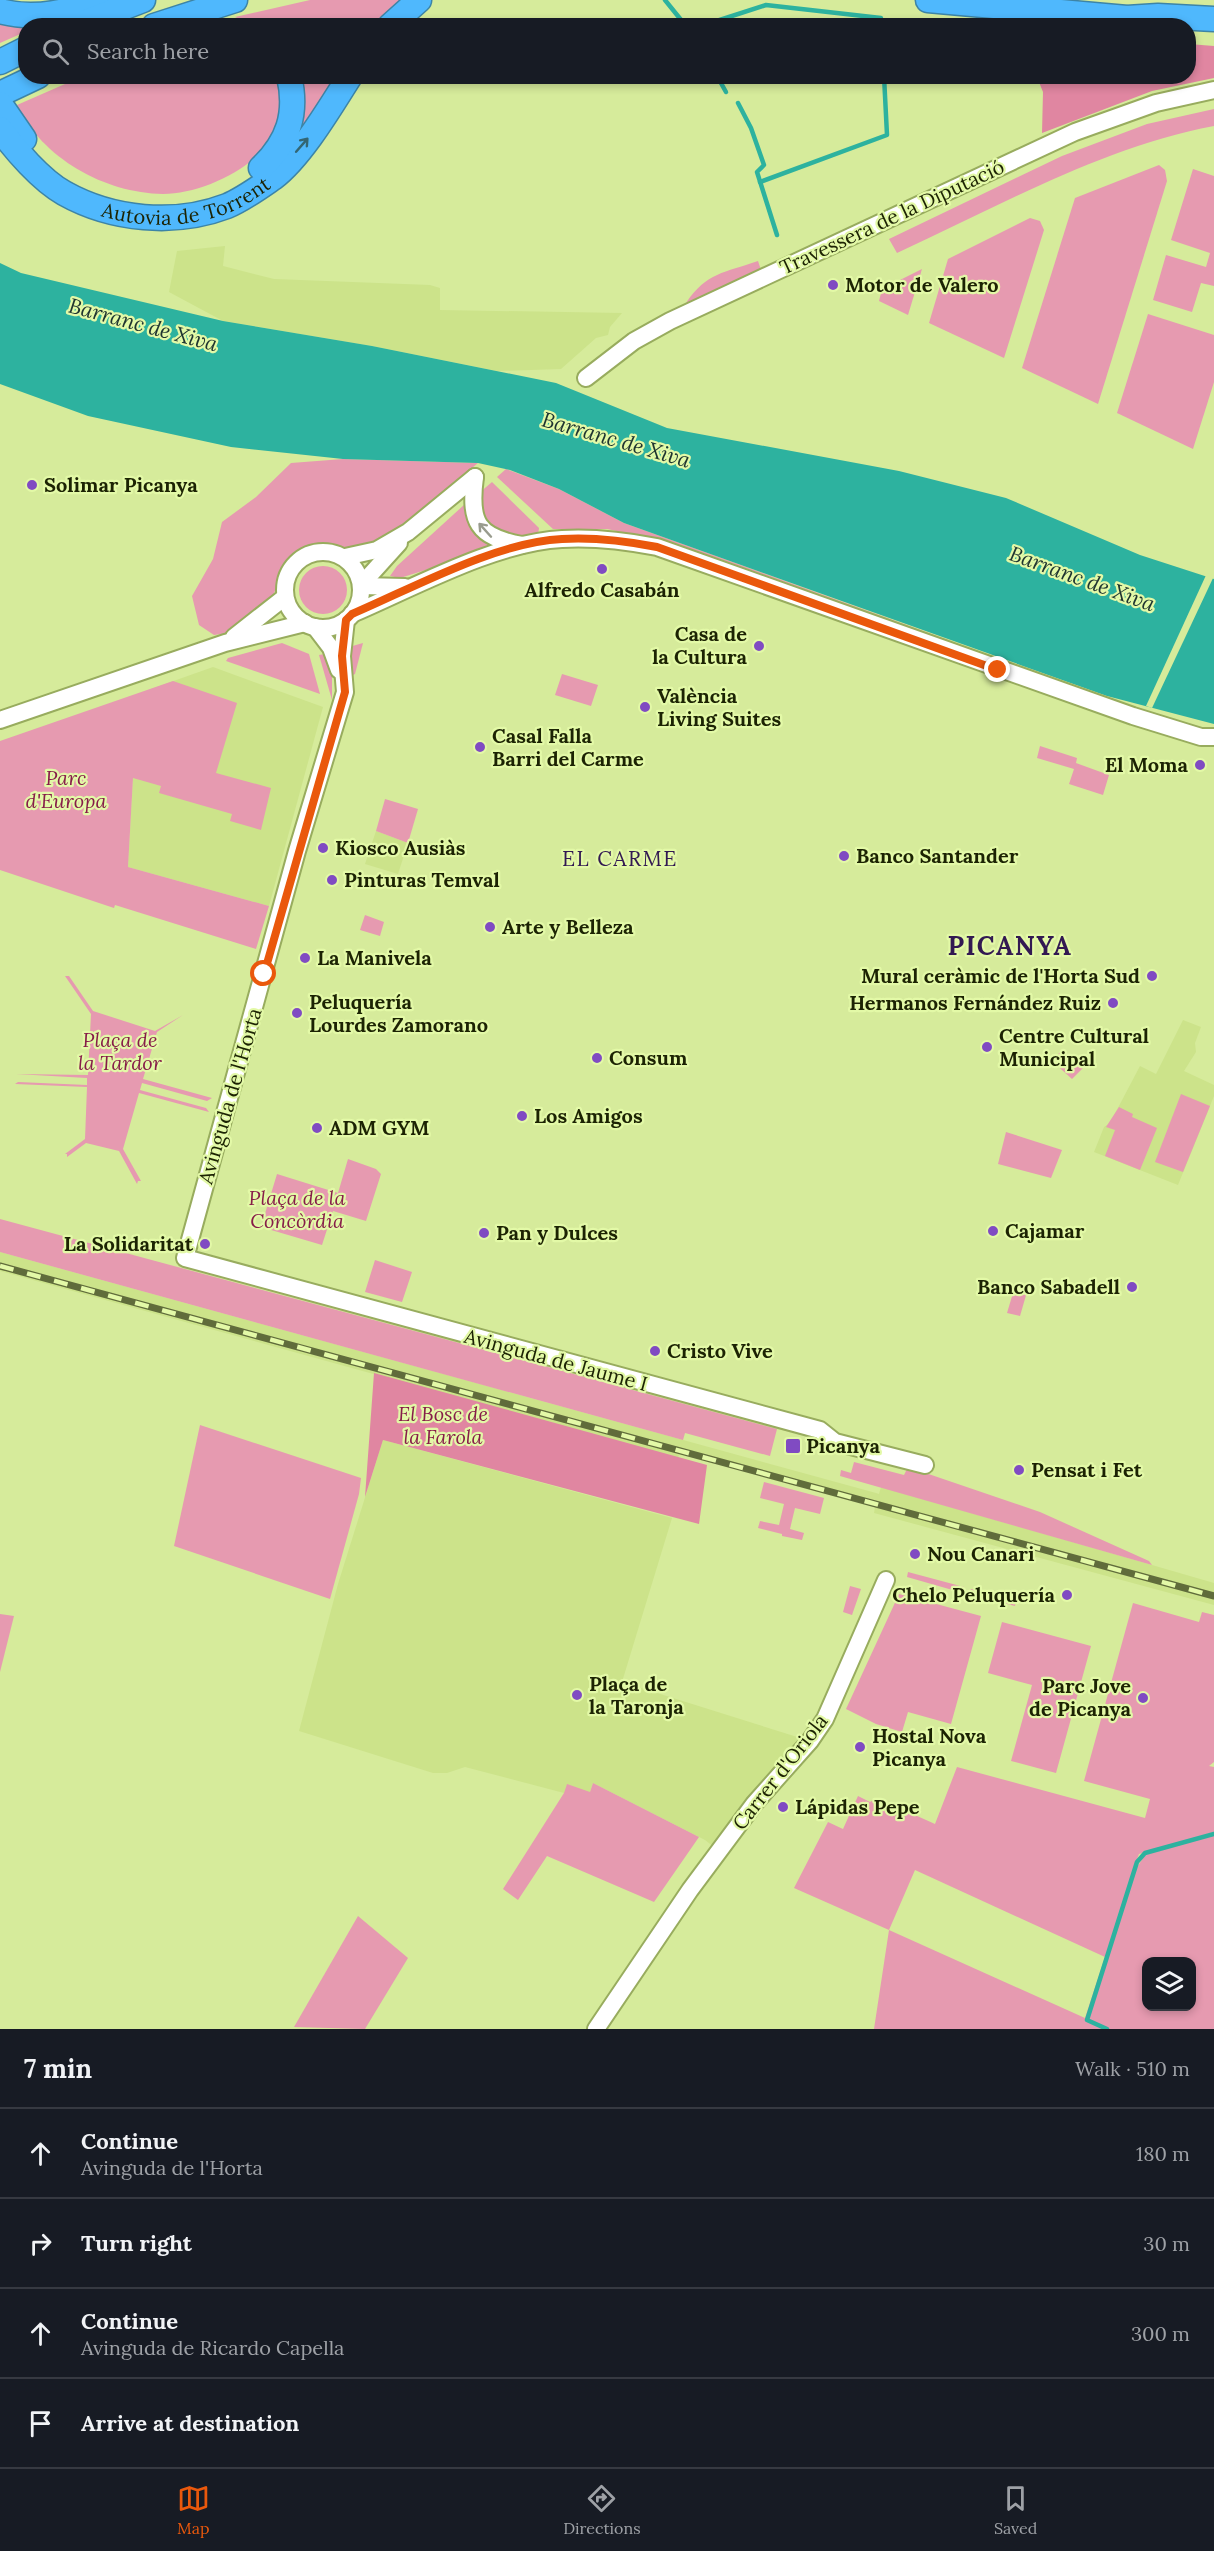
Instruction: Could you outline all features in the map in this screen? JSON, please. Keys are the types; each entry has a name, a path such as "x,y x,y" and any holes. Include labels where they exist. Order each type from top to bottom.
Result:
{"highway":[{"path":"0,11 15,15 45,16 104,0"},
{"path":"98,18 143,0"},
{"path":"179,18 235,0"},
{"path":"399,18 419,0"},
{"path":"928,0 1126,18 1158,16 1195,18"},
{"path":"1196,18 1214,19"},
{"path":"1196,29 1214,30"},
{"path":"0,62 18,53"},
{"path":"0,94 21,84"},
{"path":"0,104 21,146 67,180 94,192 153,205 188,202 224,191 254,175 275,155 293,117 294,95 291,84"},
{"name":"Autovia de Torrent","path":"0,129 21,146 63,192 118,215 180,218 228,206 275,176 319,126 345,84"}],"street":[{"name":"Travessera de la Diputació","path":"586,378 634,341 670,321 1075,132 1156,103 1214,90"},
{"path":"361,585 408,532 475,477 472,503 482,530 496,540 522,545"},
{"path":"345,692 331,648 310,625 295,617 285,597 285,584 289,571 297,561 308,554 321,551 345,557 377,550 408,532"},
{"path":"0,720 225,643 310,625 336,626 409,586 522,545 560,539 588,538 657,547 1071,696 1201,737 1214,737"},
{"path":"345,557 353,566 361,585 361,596 349,617"},
{"path":"361,585 409,586"},
{"path":"225,643 285,597"},
{"name":"Avinguda de l'Horta","path":"185,1258 297,851 345,692 342,656 349,617"},
{"name":"Avinguda de Jaume I","path":"185,1258 820,1430 835,1442 925,1465"},
{"name":"Carrer d'Oriola","path":"596,2029 690,1890 754,1804 810,1741 825,1719 886,1580"}],"shaded area":[{"path":"225,246 223,266 274,279 430,285 440,288 440,310 622,313 610,327 608,335 596,338 561,369 497,371 372,346 223,321 169,292 177,251"},
{"path":"213,667 323,707 269,906 128,867 133,778 151,689"},
{"path":"376,831 408,843 398,874 365,864"},
{"path":"1183,1020 1201,1027 1195,1043 1196,1052 1184,1071 1214,1085 1214,1096 1178,1185 1094,1152 1104,1127 1110,1123 1140,1066 1156,1074"},
{"path":"0,1252 879,1494 881,1487 1214,1583 1214,1605 874,1513 875,1507 846,1499 846,1496 680,1452 678,1458 0,1271"},
{"path":"383,1440 672,1518 622,1682 810,1741 719,1851 705,1840 593,1783 590,1792 564,1793 465,1767 447,1773 433,1773 299,1731 338,1584"}],"green space":[{"path":"310,0 402,0 381,18 235,17"},
{"path":"0,19 18,24 18,35 0,43"},
{"path":"1196,45 1214,46 1214,78 1196,82"},
{"path":"65,84 278,84 283,101 280,123 269,143 252,160 232,174 208,185 185,192 163,194 119,187 77,169 42,141 28,124 17,105"},
{"path":"298,84 331,84 305,131 297,140"},
{"path":"1040,84 1185,84 1152,91 1042,133 1043,92"},
{"path":"1214,109 1214,126 1132,148 1092,163 897,253 889,239 1062,156 1147,124"},
{"path":"1159,165 1165,170 1167,181 1098,404 1022,368 1075,198"},
{"path":"1193,169 1214,176 1214,286 1201,283 1192,312 1153,300 1166,255 1206,267 1210,253 1171,240"},
{"path":"1030,218 1040,221 1044,230 1004,358 929,323 948,259"},
{"path":"758,261 761,270 686,303 709,279"},
{"path":"922,269 908,315 879,301 882,289"},
{"path":"1148,314 1214,335 1214,382 1193,449 1117,413"},
{"path":"343,459 478,463 380,544 367,549 310,545 299,550 283,569 273,596 228,633 214,635 199,625 192,596 213,559 222,522 256,497 291,463"},
{"path":"506,469 559,489 624,523 948,640 947,645 657,539 607,529 553,529 497,477"},
{"path":"492,482 539,528 538,535 525,537 505,534 491,524 485,516 478,494"},
{"path":"465,504 484,540 496,548 400,578 390,576 397,566"},
{"path":"318,566 328,566 340,573 347,585 347,595 340,607 328,614 318,614 303,603 299,595 299,585 310,570"},
{"path":"282,643 309,654 320,694 226,661 228,658"},
{"path":"363,643 355,674 353,675 349,647"},
{"path":"325,654 332,672 332,700 319,655"},
{"path":"562,674 598,685 591,706 555,695"},
{"name":"Parc d'Europa","path":"173,681 237,703 216,773 271,788 261,830 230,821 232,814 159,793 161,786 133,778 128,867 269,906 256,949 115,905 114,908 0,870 0,741"},
{"path":"1040,746 1077,758 1076,763 1109,775 1103,795 1069,784 1074,769 1037,758"},
{"path":"385,799 418,809 408,843 376,831"},
{"path":"365,915 384,922 380,936 360,930"},
{"name":"Plaça de la Tardor","path":"65,976 69,976 93,1011 155,1031 183,1015 157,1032 143,1079 212,1098 207,1101 142,1083 140,1090 206,1108 209,1112 139,1093 123,1149 141,1181 137,1184 119,1151 86,1143 67,1157 65,1154 85,1139 87,1087 15,1084 18,1082 87,1085 87,1078 16,1074 88,1075 91,1014"},
{"path":"1062,1050 1084,1067 1072,1079 1052,1061"},
{"path":"1181,1094 1210,1106 1183,1172 1155,1162"},
{"path":"1119,1107 1133,1114 1132,1117 1157,1128 1140,1170 1105,1156 1115,1130 1106,1127"},
{"path":"1006,1132 1062,1150 1051,1178 998,1164"},
{"name":"Plaça de la Concòrdia","path":"348,1159 376,1169 381,1174 366,1221 333,1211 322,1245 261,1227 277,1174 338,1193"},
{"path":"0,1219 777,1429 770,1456 685,1433 683,1440 0,1252"},
{"path":"375,1260 412,1272 402,1302 365,1292"},
{"path":"1016,1283 1029,1285 1020,1316 1007,1313"},
{"name":"El Bosc de la Farola","path":"374,1373 707,1465 699,1524 383,1440 365,1497"},
{"path":"200,1425 361,1478 359,1494 330,1599 174,1546"},
{"path":"854,1462 904,1475 908,1467 1040,1512 1149,1561 1152,1565 840,1476 841,1470 851,1473"},
{"path":"764,1482 824,1498 820,1514 795,1508 790,1529 804,1533 802,1540 758,1528 760,1521 779,1525 784,1504 760,1498"},
{"path":"908,1572 964,1587 963,1593 907,1577"},
{"path":"850,1586 861,1589 852,1615 843,1612"},
{"path":"971,1589 1016,1601 1015,1606 969,1594"},
{"path":"899,1594 981,1616 951,1724 908,1712 902,1732 876,1724 846,1709"},
{"path":"1133,1603 1199,1622 1202,1612 1214,1615 1214,1762 1209,1766 1214,1767 1214,1832 1139,1854 1130,1878 1145,1855 1214,1834 1214,2029 874,2029 889,1930 794,1888 828,1822 843,1829 858,1796 870,1802 877,1798 935,1824 957,1767 1145,1818 1150,1799 1084,1781","holes":["915,1870 1105,1957 1085,2018 889,1930"]},
{"path":"0,1614 14,1616 0,1672"},
{"path":"1002,1622 1091,1646 1056,1773 1011,1761 1032,1685 988,1673"},
{"path":"593,1783 699,1837 654,1902 547,1856 518,1900 503,1889 564,1793 567,1784 590,1792"},
{"path":"358,1916 408,1958 365,2029 294,2027"}],"water":[{"name":"Barranc de Xiva","path":"0,263 21,273 223,321 372,346 556,383 667,428 899,471 1006,498 1140,555 1214,579 1214,724 1107,696 624,523 559,489 510,470 478,463 343,459 231,447 88,416 0,384"}],"pier":[{"path":"1207,573 1214,576 1152,708 1146,706"}],"waterway":[{"path":"665,0 680,18"},
{"path":"726,18 766,5 881,18"},
{"path":"722,84 726,92"},
{"path":"760,182 887,135 884,84"},
{"path":"738,103 751,128 764,165 757,172 777,235"},
{"path":"1107,2029 1087,2020 1137,1862 1145,1853 1214,1834"}],"railway":[{"path":"0,1266 1214,1596"}],"place":[{"name":"Motor de Valero","path":"833,285"},
{"name":"Solimar Picanya","path":"32,485"},
{"name":"Alfredo Casabán","path":"602,569"},
{"name":"Casa de la Cultura","path":"759,646"},
{"name":"València Living Suites","path":"645,707"},
{"name":"Casal Falla Barri del Carme","path":"480,747"},
{"name":"El Moma","path":"1200,765"},
{"name":"Kiosco Ausiàs","path":"323,848"},
{"name":"Banco Santander","path":"844,856"},
{"name":"Pinturas Temval","path":"332,880"},
{"name":"Arte y Belleza","path":"490,927"},
{"name":"La Manivela","path":"305,958"},
{"name":"Mural ceràmic de l'Horta Sud","path":"1152,976"},
{"name":"Hermanos Fernández Ruiz","path":"1113,1003"},
{"name":"Peluquería Lourdes Zamorano","path":"297,1013"},
{"name":"Centre Cultural Municipal","path":"987,1047"},
{"name":"Consum","path":"597,1058"},
{"name":"Los Amigos","path":"522,1116"},
{"name":"ADM GYM","path":"317,1128"},
{"name":"Cajamar","path":"993,1231"},
{"name":"Pan y Dulces","path":"484,1233"},
{"name":"La Solidaritat","path":"205,1244"},
{"name":"Banco Sabadell","path":"1132,1287"},
{"name":"Cristo Vive","path":"655,1351"},
{"name":"Picanya","path":"793,1446"},
{"name":"Pensat i Fet","path":"1019,1470"},
{"name":"Nou Canari","path":"915,1554"},
{"name":"Chelo Peluquería","path":"1067,1595"},
{"name":"Plaça de la Taronja","path":"577,1695"},
{"name":"Parc Jove de Picanya","path":"1143,1698"},
{"name":"Hostal Nova Picanya","path":"860,1747"},
{"name":"Lápidas Pepe","path":"783,1807"}],"district":[{"name":"EL CARME","path":"620,859"},
{"name":"PICANYA","path":"1010,946"}],"route":[{"path":"264,974 297,851 345,692 342,656 346,620 352,614 409,586 522,545 560,539 588,538 625,541 657,547 998,670"}]}
